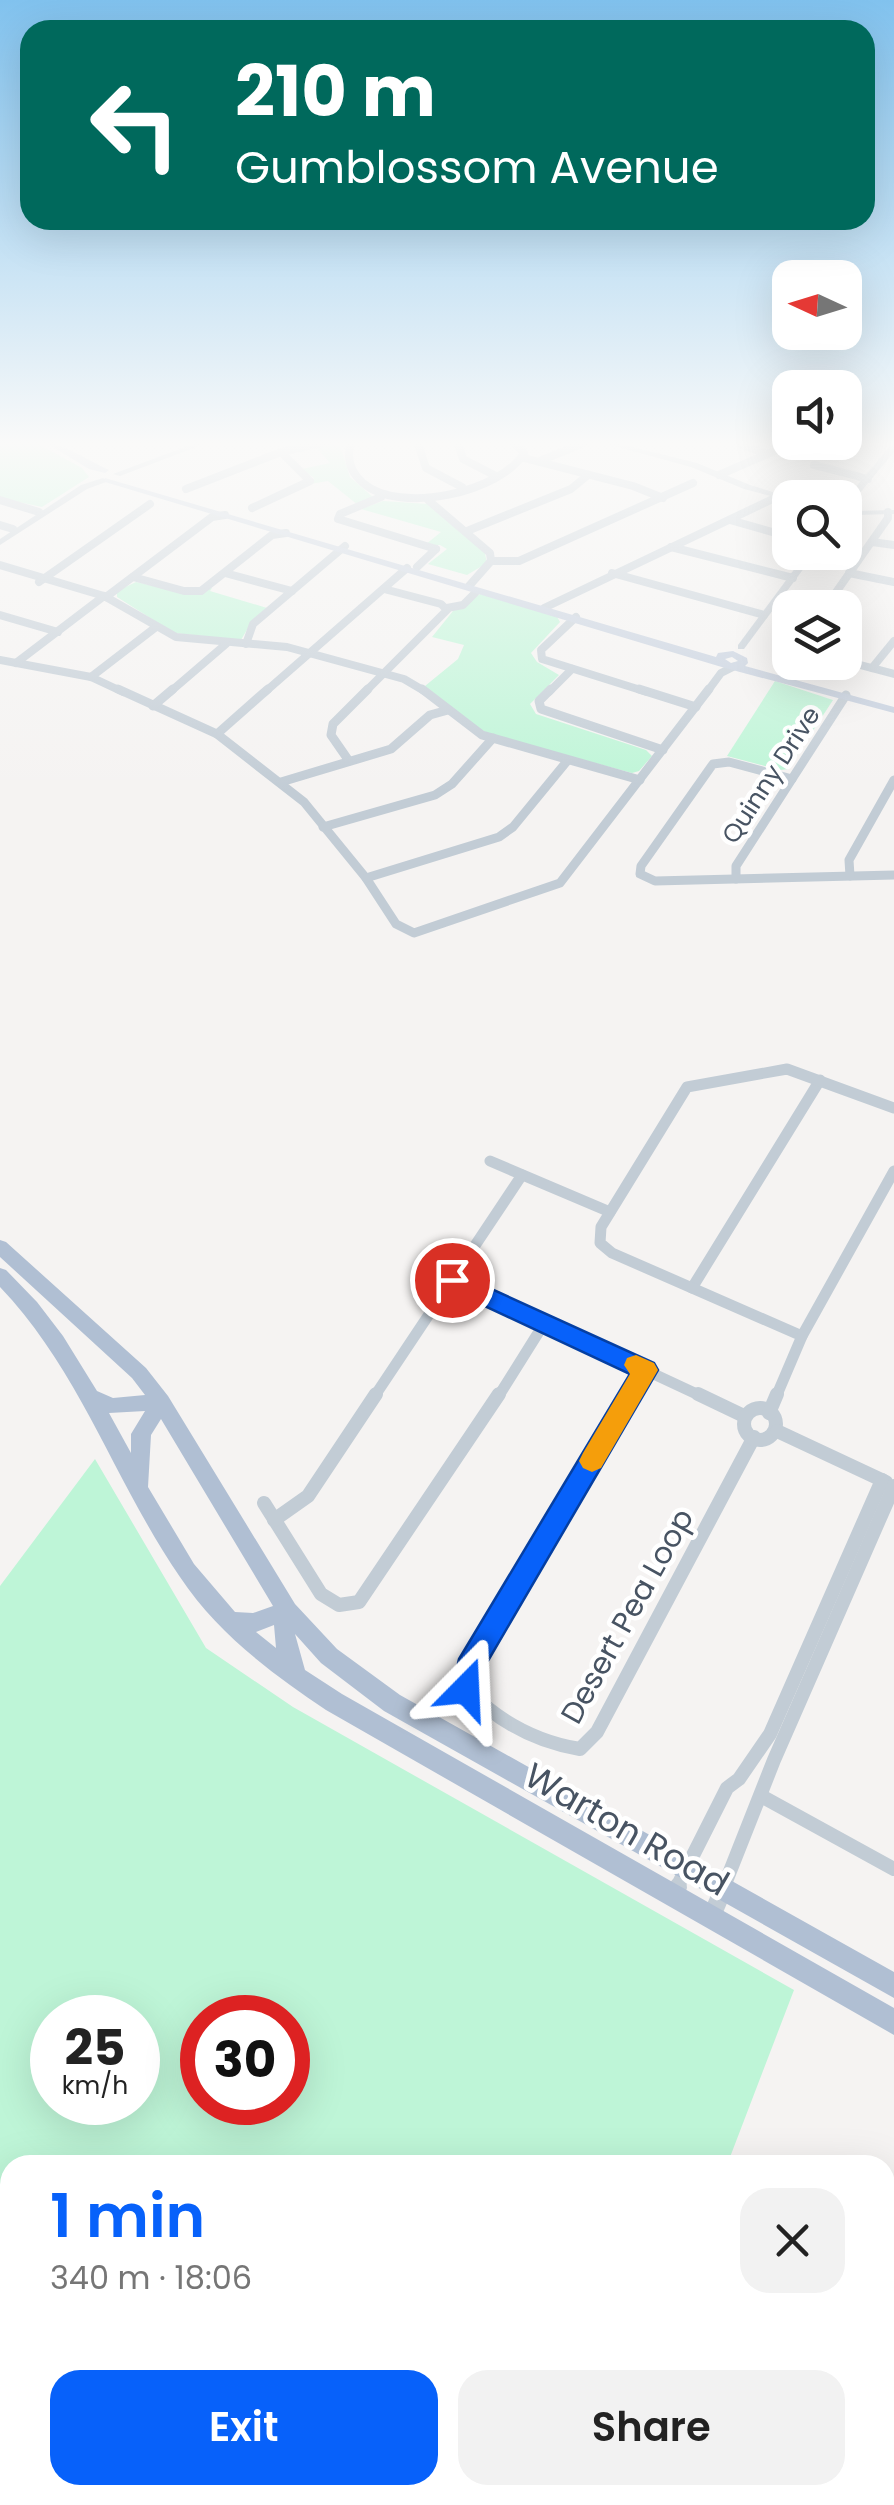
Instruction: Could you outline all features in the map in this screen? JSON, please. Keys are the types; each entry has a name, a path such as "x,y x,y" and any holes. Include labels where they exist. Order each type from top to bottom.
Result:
{"main road":[{"path":"381,558 472,588 894,708"},
{"path":"546,606 894,708"},
{"name":"Warton Road","path":"0,1246 139,1373 162,1402 288,1611 317,1645 359,1682 894,1986"},
{"name":"Warton Road","path":"0,1275 38,1317 88,1396 188,1572 229,1622 298,1679 894,2022"},
{"path":"88,1396 112,1406 162,1402"},
{"path":"138,1488 141,1434 162,1402"},
{"path":"229,1622 253,1624 288,1611"},
{"path":"288,1611 283,1628 285,1652 298,1679"},
{"path":"693,1907 705,1881"}],"street":[{"path":"42,580 73,558"},
{"path":"16,663 156,558"},
{"path":"132,577 193,592 242,558"},
{"path":"246,644 253,624 330,558"},
{"path":"218,734 424,558"},
{"path":"491,561 524,558"},
{"path":"546,606 646,558"},
{"path":"714,558 793,578"},
{"path":"837,590 860,558"},
{"path":"384,589 446,608 462,606 491,561"},
{"path":"0,568 105,596 128,606 156,627 189,640 263,645 382,676 427,692 467,727 493,738 640,780"},
{"path":"0,660 91,677 218,734 304,802 366,878 396,924 407,932 424,932 560,883 799,570"},
{"path":"225,573 292,591"},
{"path":"612,573 764,615"},
{"path":"849,573 894,582"},
{"path":"349,761 332,738 330,728 444,616 446,608"},
{"path":"0,616 58,632"},
{"path":"576,617 539,655 572,670 696,707"},
{"path":"91,677 156,627"},
{"path":"872,668 894,641"},
{"path":"153,706 226,644"},
{"path":"862,665 894,674"},
{"path":"572,670 539,702 541,709 664,750"},
{"name":"Quinny Drive","path":"736,879 736,866 846,696"},
{"path":"281,782 390,750 427,717 448,710"},
{"path":"323,827 434,795 452,784 493,738"},
{"path":"366,878 503,834 568,760"},
{"path":"792,779 733,763 713,764 641,866 641,876 650,880 894,875"},
{"path":"850,876 849,860 894,780"},
{"path":"802,1336 604,1248 598,1235 687,1088 787,1069 894,1108"},
{"path":"692,1288 820,1080"},
{"path":"490,1161 610,1212"},
{"path":"769,1413 802,1336 894,1170"},
{"path":"274,1520 308,1496 522,1175"},
{"path":"433,1271 744,1416"},
{"path":"264,1503 321,1594 331,1603 346,1607 359,1602 450,1471 544,1322"},
{"name":"Desert Pea Loop","path":"646,1370 469,1668 466,1689 480,1704 557,1747 580,1749 597,1732 754,1437"},
{"path":"744,1416 752,1410 769,1413 777,1421 777,1431"},
{"path":"744,1416 745,1430 754,1437 765,1439 777,1431"},
{"path":"777,1431 890,1484"},
{"path":"705,1881 761,1796 890,1484"},
{"path":"705,1881 727,1788 739,1778 770,1734 890,1484"},
{"path":"761,1796 894,1869"}],"green space":[{"path":"436,558 486,558 487,563 467,575 428,564"},
{"path":"136,582 189,594 212,588 210,591 267,608 252,621 241,640 174,633 117,597 117,591"},
{"path":"480,594 556,615 560,622 531,653 537,662 559,675 530,704 536,714 646,750 652,756 639,771 632,773 494,736 469,724 425,686 458,659 464,645 432,637 453,611"},
{"path":"775,681 833,700 788,769 780,770 727,756"},
{"path":"95,1459 206,1648 293,1707 794,1990 731,2155 0,2155 0,1586"}],"slow traffic":[{"path":"592,1461 646,1370 636,1365"}],"route":[{"path":"452,1280 646,1370 469,1668 466,1689"}]}
